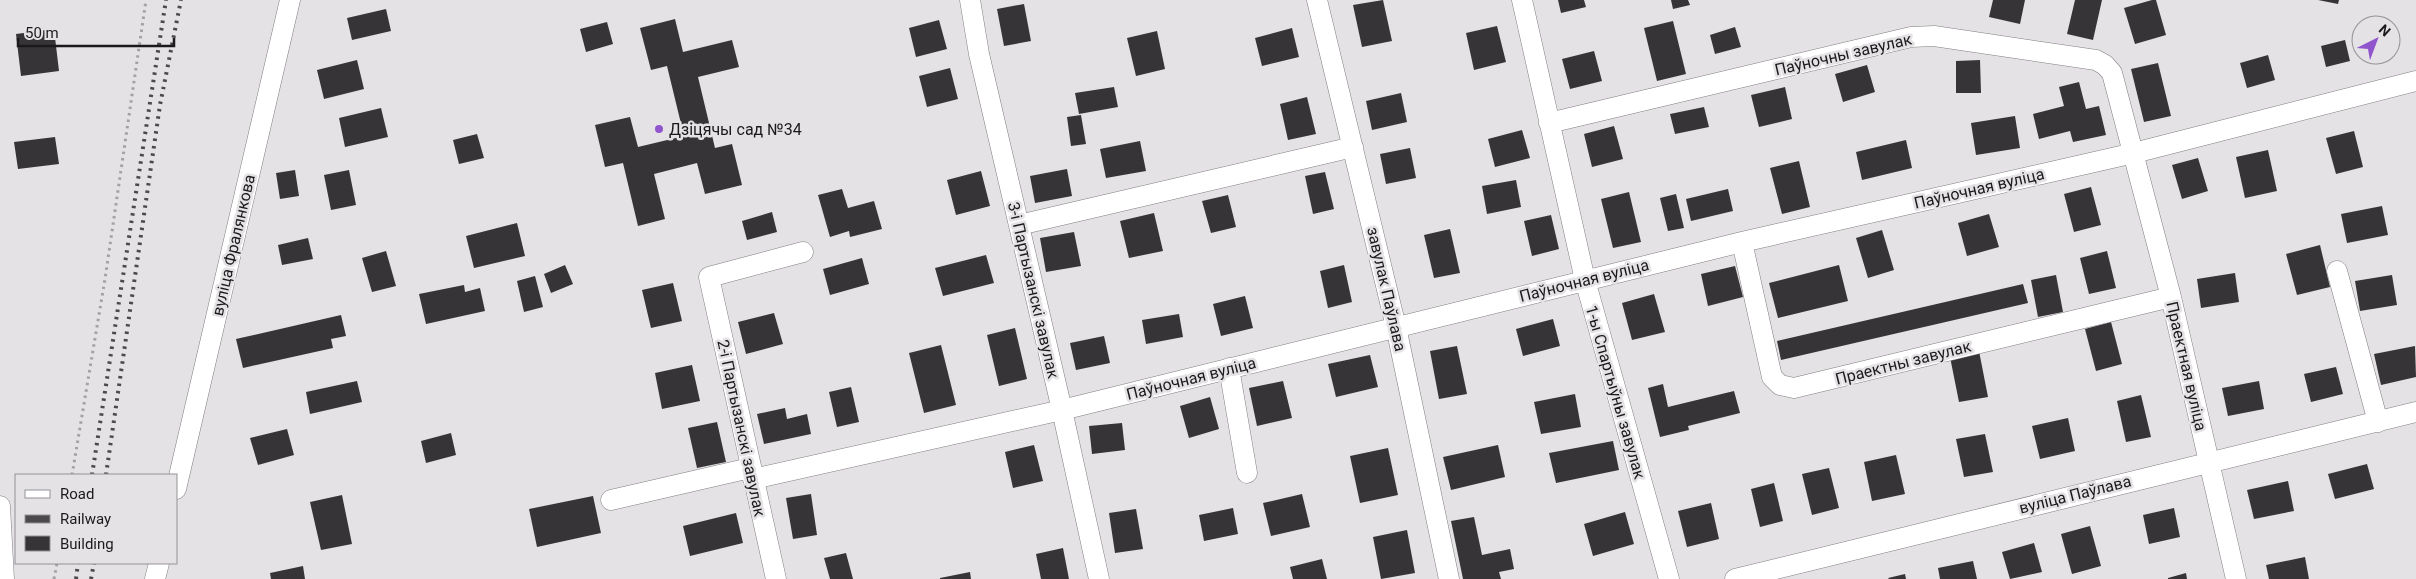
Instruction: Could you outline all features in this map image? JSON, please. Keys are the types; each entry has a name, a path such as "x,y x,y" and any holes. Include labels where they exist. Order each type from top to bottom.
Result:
{"street":[{"name":"вуліца Фралянкова","path":"178,480 290,0"},
{"name":"3-і Партызанскі завулак","path":"970,0 979,54 1062,410 1099,579"},
{"name":"завулак Паўлава","path":"1317,0 1396,327 1449,579"},
{"name":"1-ы Спартыўны завулак","path":"1522,0 1585,280 1669,579"},
{"name":"Паўночны завулак","path":"1549,123 1911,37 1934,36 2096,60 2105,64 2112,73 2134,153"},
{"name":"Паўночная вуліца","path":"611,500 1062,410 1742,242 2134,153 2416,81"},
{"path":"1019,225 1353,147"},
{"name":"Праектная вуліца","path":"2134,153 2171,297 2236,579"},
{"name":"Праектны завулак","path":"1742,242 1772,377 1780,385 1794,388 2171,297"},
{"name":"2-і Партызанскі завулак","path":"776,579 709,277 803,252"},
{"path":"2336,271 2378,422"},
{"path":"1229,368 1247,473"},
{"name":"вуліца Паўлава","path":"1734,579 2209,461 2416,412"},
{"path":"0,506 4,579"},
{"path":"155,579 159,564"}],"path":[{"path":"72,474 105,279 146,0"},
{"path":"54,579 57,564"}],"building":[{"path":"1383,0 1392,41 1362,47 1353,5"},
{"path":"1558,0 1584,0 1586,7 1561,13"},
{"path":"1671,0 1688,0 1690,5 1673,9"},
{"path":"1993,0 2025,0 2020,24 1989,17"},
{"path":"2075,0 2102,0 2093,40 2067,34"},
{"path":"2156,0 2166,35 2135,44 2124,8"},
{"path":"2318,0 2339,0 2338,4"},
{"path":"1024,4 1031,41 1004,46 997,9"},
{"path":"386,9 391,31 352,40 347,18"},
{"path":"675,19 683,52 732,40 739,67 698,77 715,148 732,144 742,185 705,194 697,163 654,174 665,219 638,226 623,163 605,167 595,125 630,117 638,147 684,136 667,66 651,70 640,28"},
{"path":"939,20 947,49 916,57 909,28"},
{"path":"1673,21 1686,74 1657,81 1644,28"},
{"path":"607,22 613,44 586,52 580,29"},
{"path":"1497,26 1506,62 1474,70 1466,33"},
{"path":"1735,27 1741,47 1715,54 1710,35"},
{"path":"1292,28 1299,57 1262,66 1255,38"},
{"path":"54,29 59,71 21,76 16,34"},
{"path":"1157,31 1165,69 1136,76 1127,38"},
{"path":"2345,40 2350,61 2326,67 2321,46"},
{"path":"1594,51 1602,81 1570,89 1562,59"},
{"path":"2268,55 2275,80 2247,88 2240,63"},
{"path":"357,60 364,89 324,99 317,70"},
{"path":"1980,60 1981,93 1956,93 1956,61"},
{"path":"2158,63 2171,116 2144,122 2131,69"},
{"path":"1867,65 1875,92 1843,102 1835,74"},
{"path":"950,68 958,99 927,107 919,76"},
{"path":"2079,82 2086,109 2099,106 2106,135 2073,142 2070,131 2039,139 2033,114 2064,106 2059,87"},
{"path":"1114,87 1118,107 1079,114 1075,93"},
{"path":"1785,87 1792,119 1759,127 1751,95"},
{"path":"1401,93 1407,122 1372,130 1366,101"},
{"path":"1307,97 1316,134 1288,140 1280,104"},
{"path":"1704,107 1709,127 1675,134 1670,114"},
{"path":"381,108 388,137 345,147 339,118"},
{"path":"1081,115 1086,144 1071,146 1067,117"},
{"path":"2015,116 2020,148 1976,155 1971,123"},
{"path":"1614,126 1623,159 1592,167 1584,134"},
{"path":"1522,130 1530,158 1495,167 1488,139"},
{"path":"2354,131 2363,167 2336,174 2326,138"},
{"path":"477,134 484,158 459,164 453,140"},
{"path":"55,137 59,164 18,169 14,142"},
{"path":"1906,140 1912,168 1862,180 1856,152"},
{"path":"1140,141 1146,171 1106,178 1100,149"},
{"path":"1410,148 1416,178 1386,184 1380,154"},
{"path":"2268,150 2277,191 2245,198 2236,157"},
{"path":"2198,158 2208,191 2182,199 2172,165"},
{"path":"1799,161 1810,207 1782,214 1770,168"},
{"path":"1067,169 1072,196 1035,203 1030,176"},
{"path":"295,170 299,196 280,199 276,173"},
{"path":"349,170 356,205 331,210 324,175"},
{"path":"981,171 990,206 956,215 947,180"},
{"path":"1325,172 1334,209 1313,214 1305,176"},
{"path":"1516,180 1521,207 1487,214 1482,186"},
{"path":"2091,187 2101,225 2074,232 2064,194"},
{"path":"842,189 848,208 874,201 882,229 850,237 849,231 830,237 818,195"},
{"path":"1728,189 1733,211 1691,221 1686,199"},
{"path":"1629,192 1641,242 1613,248 1601,199"},
{"path":"1676,194 1684,228 1668,231 1660,198"},
{"path":"1228,195 1236,227 1211,233 1202,201"},
{"path":"2382,206 2388,235 2347,243 2341,214"},
{"path":"772,212 777,232 747,240 742,221"},
{"path":"1154,213 1163,251 1129,258 1120,221"},
{"path":"1989,214 1999,247 1967,256 1958,223"},
{"path":"1551,215 1559,249 1532,256 1524,221"},
{"path":"517,223 525,256 474,268 466,236"},
{"path":"1450,229 1460,273 1434,278 1424,235"},
{"path":"1882,230 1894,270 1868,278 1856,238"},
{"path":"1074,232 1081,266 1046,272 1040,238"},
{"path":"308,238 313,259 282,265 278,245"},
{"path":"2320,245 2330,287 2297,295 2286,254"},
{"path":"386,251 396,286 372,292 362,258"},
{"path":"2107,251 2116,288 2089,294 2080,258"},
{"path":"986,255 994,283 943,296 935,268"},
{"path":"862,258 869,284 830,295 823,269"},
{"path":"565,265 573,284 551,293 544,274"},
{"path":"1344,265 1352,302 1328,308 1320,271"},
{"path":"1839,265 1848,301 1778,318 1769,283"},
{"path":"1735,266 1743,297 1708,306 1701,274"},
{"path":"2235,273 2239,302 2201,308 2197,279"},
{"path":"2056,275 2063,312 2038,317 2031,280"},
{"path":"2392,275 2397,305 2360,311 2355,281"},
{"path":"535,276 543,307 524,312 517,281"},
{"path":"673,283 682,321 651,328 642,290"},
{"path":"2023,284 2028,303 1781,360 1777,341"},
{"path":"464,285 465,292 480,288 485,311 426,324 419,294"},
{"path":"1654,294 1665,332 1632,340 1622,303"},
{"path":"1245,296 1253,328 1221,336 1213,304"},
{"path":"774,313 783,344 746,354 738,322"},
{"path":"1179,314 1183,337 1146,344 1142,320"},
{"path":"341,315 346,336 331,339 333,348 243,368 236,339"},
{"path":"1553,319 1560,346 1523,356 1516,329"},
{"path":"2111,322 2122,364 2096,371 2085,329"},
{"path":"1015,328 1027,379 999,386 987,335"},
{"path":"1104,336 1110,363 1076,370 1070,343"},
{"path":"941,345 956,405 924,413 909,353"},
{"path":"1457,346 1467,394 1439,399 1430,351"},
{"path":"2415,346 2416,377 2381,385 2374,354"},
{"path":"1979,351 1988,397 1959,402 1950,357"},
{"path":"1370,355 1378,387 1336,397 1328,364"},
{"path":"692,365 700,401 662,409 655,373"},
{"path":"2336,367 2343,394 2311,402 2304,374"},
{"path":"357,381 362,402 310,414 306,392"},
{"path":"1283,381 1292,418 1257,426 1249,388"},
{"path":"2259,381 2264,409 2228,416 2222,388"},
{"path":"1663,384 1668,407 1734,391 1740,413 1688,426 1689,430 1660,437 1648,388"},
{"path":"851,387 859,422 837,427 829,392"},
{"path":"1575,394 1581,427 1541,434 1534,402"},
{"path":"2141,395 2151,437 2126,442 2117,401"},
{"path":"1210,397 1219,429 1189,438 1180,406"},
{"path":"785,408 787,419 807,414 811,434 764,444 757,414"},
{"path":"2068,418 2075,451 2040,459 2032,426"},
{"path":"717,422 726,462 697,468 688,428"},
{"path":"1122,423 1125,450 1092,454 1089,426"},
{"path":"287,429 294,455 258,465 250,438"},
{"path":"451,433 456,455 426,463 421,441"},
{"path":"1985,434 1993,472 1964,477 1956,439"},
{"path":"1613,441 1619,470 1556,483 1549,453"},
{"path":"1034,445 1043,481 1013,488 1005,452"},
{"path":"1498,445 1505,477 1451,490 1443,457"},
{"path":"1388,448 1398,495 1360,503 1350,456"},
{"path":"1896,455 1905,494 1872,501 1864,462"},
{"path":"2367,464 2374,489 2335,499 2328,474"},
{"path":"1829,468 1839,508 1812,515 1802,474"},
{"path":"2288,481 2294,511 2254,519 2247,490"},
{"path":"1774,483 1783,521 1760,527 1751,489"},
{"path":"811,494 817,535 793,539 786,498"},
{"path":"1302,494 1310,527 1271,536 1263,503"},
{"path":"342,495 352,544 321,550 310,502"},
{"path":"593,496 601,533 537,547 529,509"},
{"path":"1711,503 1719,539 1687,547 1678,511"},
{"path":"1233,508 1238,534 1204,541 1199,515"},
{"path":"2174,508 2180,537 2149,544 2143,515"},
{"path":"1136,509 1143,549 1115,553 1109,513"},
{"path":"1625,512 1634,544 1593,556 1584,524"},
{"path":"736,513 743,543 690,556 683,526"},
{"path":"1474,517 1482,555 1510,549 1514,569 1499,572 1501,579 1463,579 1451,521"},
{"path":"2090,526 2101,566 2072,574 2061,534"},
{"path":"1407,530 1415,573 1381,579 1373,537"},
{"path":"2034,543 2042,572 2010,579 2002,552"},
{"path":"1063,548 1069,579 1041,579 1036,554"},
{"path":"846,553 853,579 830,579 824,558"},
{"path":"2305,557 2309,579 2269,579 2266,565"},
{"path":"1322,559 1327,579 1293,579 1290,567"},
{"path":"1973,561 1977,579 1940,579 1938,568"},
{"path":"303,566 305,579 271,579 270,573"},
{"path":"970,572 971,579 940,579 940,578"},
{"path":"2186,573 2187,579 2168,579 2168,578"},
{"path":"1905,574 1906,579 1888,578"}],"railway":[{"path":"92,474 166,0"},
{"path":"106,474 160,105 181,0"},
{"path":"76,579 78,564"},
{"path":"91,579 94,564"}],"place":[{"name":"Дзіцячы сад №34","path":"659,129"}]}
